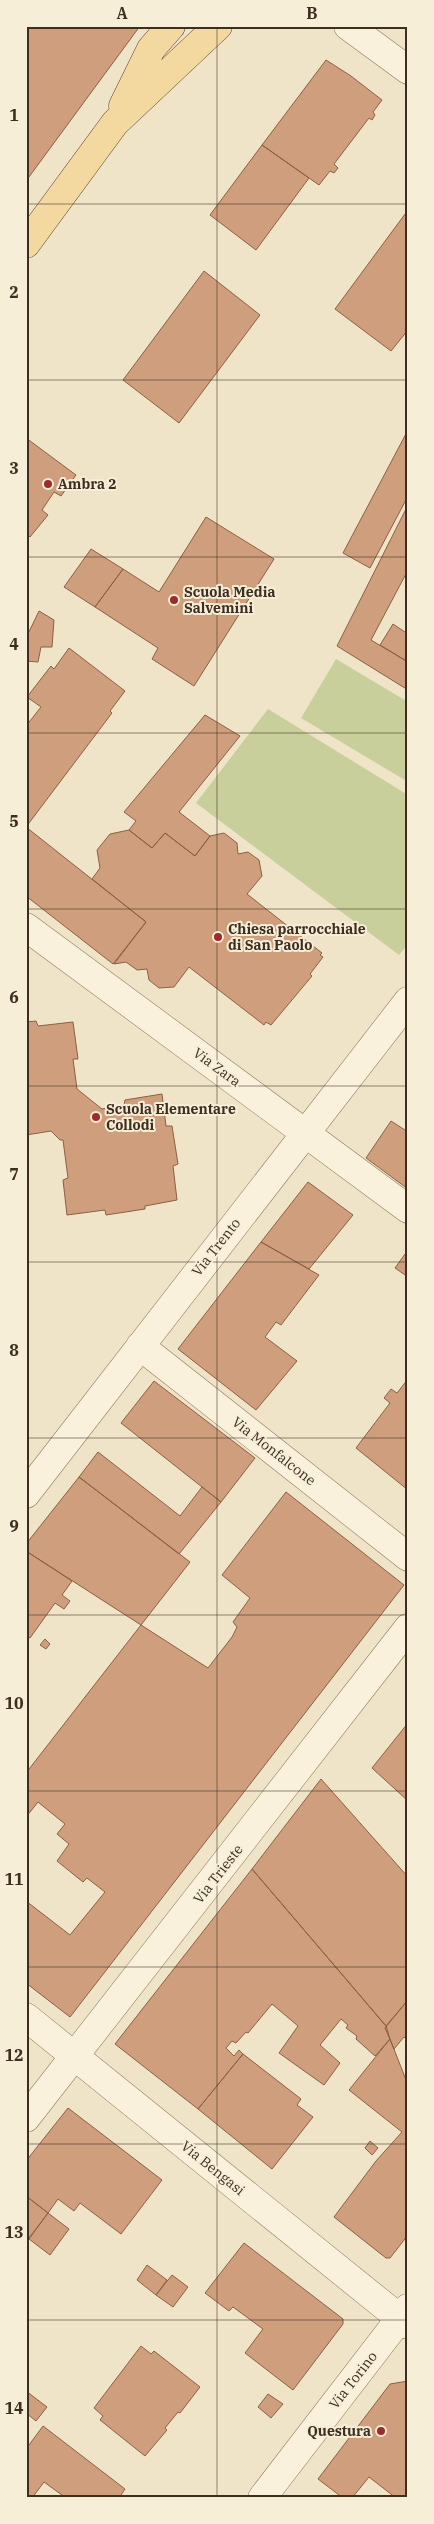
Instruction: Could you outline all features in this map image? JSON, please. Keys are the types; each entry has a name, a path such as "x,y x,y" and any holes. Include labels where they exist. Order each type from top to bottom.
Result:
{"main road":[{"path":"115,123 151,49 171,26"},
{"path":"26,244 115,123 218,26"}],"street":[{"path":"348,26 408,70"},
{"name":"Via Zara","path":"26,927 408,1209"},
{"name":"Via Trento","path":"26,1494 408,1001"},
{"name":"Via Monfalcone","path":"140,1346 408,1557"},
{"name":"Via Trieste","path":"26,2118 408,1628"},
{"name":"Via Bengasi","path":"26,2017 405,2318"},
{"name":"Via Torino","path":"262,2498 405,2318"}],"green space":[{"path":"336,659 408,702 408,782 301,718"},
{"path":"268,709 408,795 408,944 399,955 196,803"}],"building":[{"path":"26,26 140,26 26,181"},
{"path":"326,60 351,76 382,100 373,112 375,115 372,120 369,118 334,164 338,168 334,173 330,171 319,185 262,145"},
{"path":"262,145 309,178 256,250 210,215"},
{"path":"408,210 408,330 391,351 335,309"},
{"path":"204,271 260,315 179,423 123,380"},
{"path":"408,430 408,496 370,568 343,553"},
{"name":"Ambra 2","path":"26,438 76,475 61,496 54,492 42,510 48,515 30,537 26,533"},
{"path":"408,505 408,570 371,640 408,662 408,690 337,646"},
{"name":"Scuola Media Salvemini","path":"206,517 274,559 194,686 152,659 158,648 95,607 123,569 159,592"},
{"path":"91,549 123,569 95,607 64,587"},
{"path":"39,611 54,620 52,647 41,647 38,662 26,661 26,638"},
{"path":"393,624 408,634 408,662 380,645"},
{"path":"69,648 125,691 110,711 112,713 26,827 26,726 41,707 27,697 51,666 54,669"},
{"path":"205,715 240,736 179,812 210,836 195,856 165,833 152,848 129,830 136,821 124,812"},
{"path":"26,827 146,922 113,964 26,896"},
{"name":"Chiesa parrocchiale di San Paolo","path":"129,830 152,848 165,833 195,856 210,836 224,833 237,843 238,854 248,852 259,860 262,876 247,894 322,953 320,955 323,957 310,974 312,976 271,1025 266,1022 264,1025 189,967 174,987 159,988 149,980 147,969 137,970 126,962 114,964 146,922 92,879 100,868 97,850 110,834"},
{"name":"Scuola Elementare Collodi","path":"36,1021 38,1026 73,1022 78,1059 73,1059 77,1089 102,1109 124,1105 125,1100 162,1094 166,1126 172,1126 178,1164 173,1166 177,1200 145,1206 145,1209 106,1215 105,1210 67,1215 63,1180 68,1178 63,1140 60,1140 51,1131 26,1135 26,1022"},
{"path":"391,1121 408,1132 408,1189 366,1158"},
{"path":"308,1182 353,1215 309,1269 261,1242"},
{"path":"261,1242 319,1275 281,1325 276,1322 265,1337 297,1361 256,1410 178,1349"},
{"path":"405,1254 408,1256 408,1277 395,1268"},
{"path":"408,1379 408,1490 356,1448 390,1403 384,1398 391,1389 397,1393"},
{"path":"154,1381 255,1458 221,1502 121,1423"},
{"path":"98,1452 180,1516 202,1487 221,1502 179,1554 79,1477"},
{"path":"79,1477 190,1562 141,1625 26,1551 26,1544"},
{"path":"286,1492 404,1585 70,2017 26,1983 26,1901 70,1935 105,1892 87,1878 83,1882 57,1861 69,1844 57,1834 65,1824 38,1802 26,1817 26,1773 141,1625 208,1668 232,1637 237,1627 233,1622 250,1598 222,1575"},
{"path":"26,1551 72,1581 62,1595 70,1601 64,1609 55,1603 30,1638 26,1635"},
{"path":"45,1639 50,1644 46,1649 40,1645"},
{"path":"408,1723 408,1801 372,1768"},
{"path":"321,1779 408,1877 408,2000 386,2026 252,1869"},
{"path":"252,1869 386,2026 390,2039 375,2056 356,2039 357,2036 346,2028 348,2025 341,2019 320,2045 340,2063 324,2085 279,2053 298,2026 272,2004 248,2033 246,2032 236,2043 232,2041 226,2048 234,2056 239,2050 243,2054 198,2109 115,2044"},
{"path":"408,2000 408,2040 404,2037 394,2049 385,2028"},
{"path":"390,2039 408,2085 408,2235 390,2258 386,2258 334,2217 376,2161 402,2132 349,2090"},
{"path":"243,2054 301,2099 297,2105 313,2117 272,2169 198,2109"},
{"path":"68,2108 162,2180 121,2234 80,2203 74,2211 58,2199 48,2213 26,2196 26,2161"},
{"path":"370,2141 378,2148 372,2155 365,2148"},
{"path":"26,2196 48,2213 26,2242"},
{"path":"48,2213 69,2229 50,2255 29,2239"},
{"path":"244,2243 343,2319 343,2324 293,2390 245,2353 263,2329 233,2307 229,2311 205,2293"},
{"path":"147,2265 167,2280 156,2295 137,2280"},
{"path":"172,2275 188,2287 173,2307 156,2295"},
{"path":"141,2346 151,2354 154,2351 200,2387 180,2413 178,2412 165,2428 167,2430 145,2456 100,2420 103,2416 94,2408"},
{"name":"Questura","path":"408,2381 408,2498 396,2498 369,2477 352,2498 343,2498 318,2479 390,2384"},
{"path":"26,2391 47,2407 36,2421 26,2413"},
{"path":"268,2394 283,2404 271,2418 258,2407"},
{"path":"43,2426 125,2489 119,2498 66,2498 44,2482 32,2498 26,2498 26,2449"}],"place":[{"name":"Ambra 2","path":"48,484"},
{"name":"Scuola Media Salvemini","path":"174,600"},
{"name":"Chiesa parrocchiale di San Paolo","path":"218,937"},
{"name":"Scuola Elementare Collodi","path":"96,1117"},
{"name":"Questura","path":"381,2431"}]}
